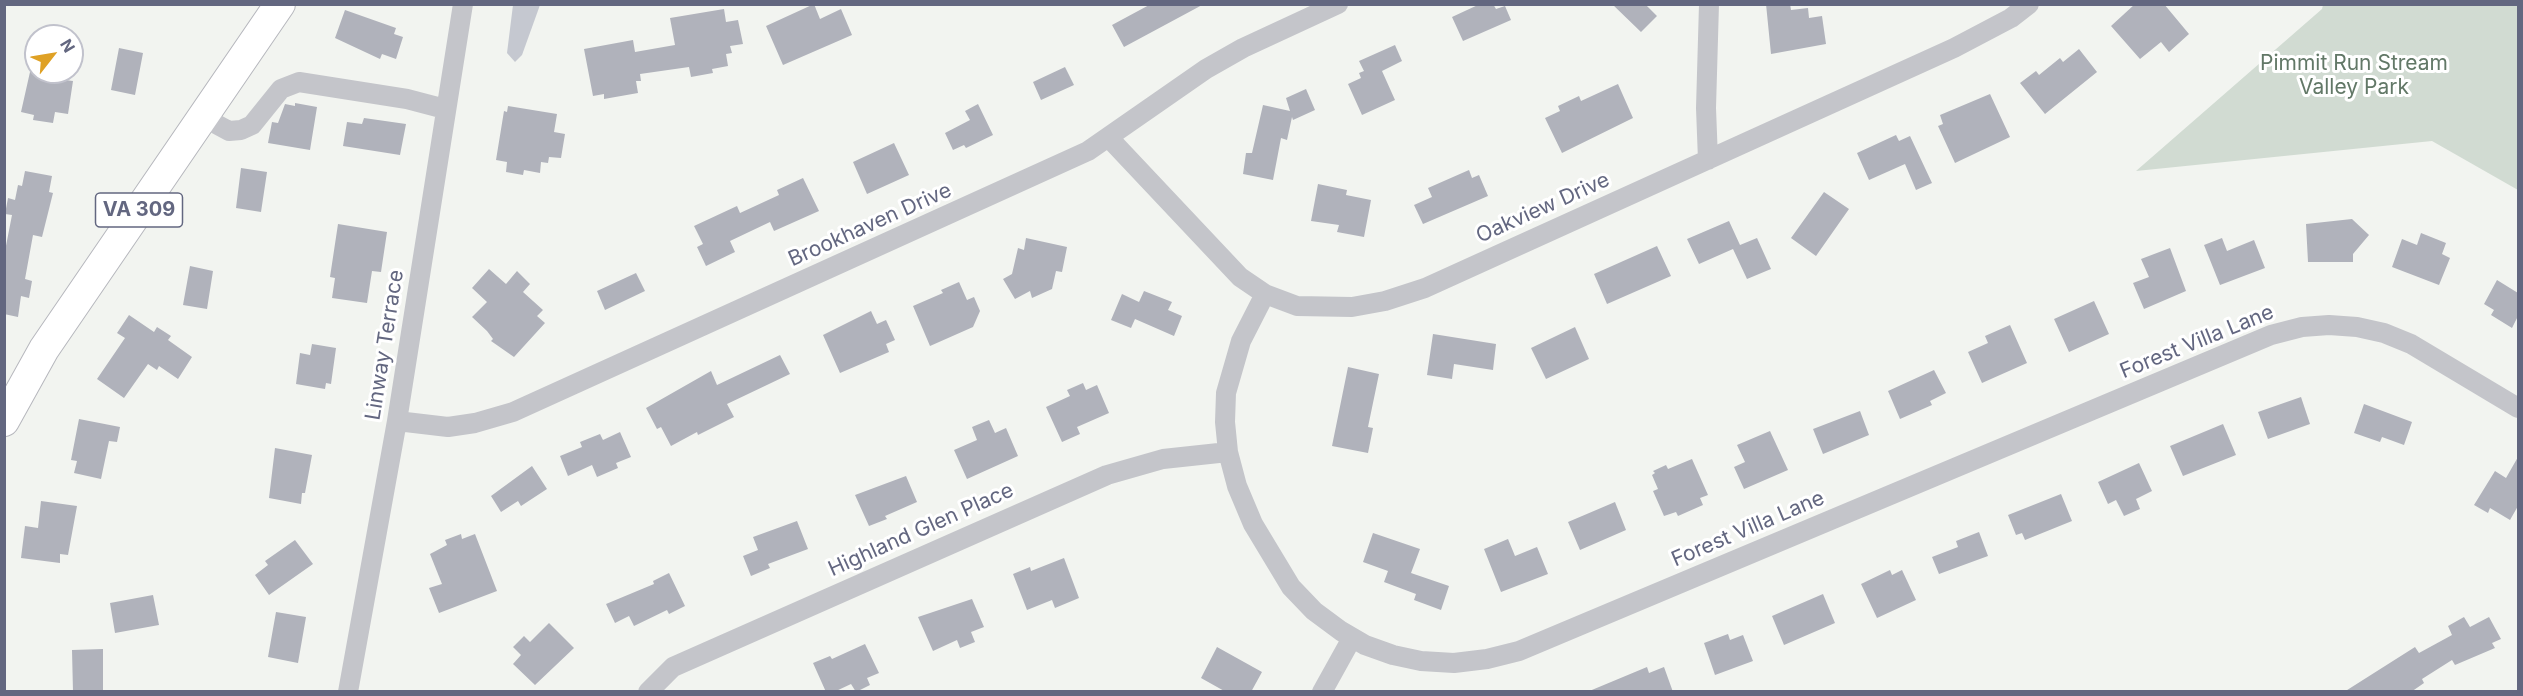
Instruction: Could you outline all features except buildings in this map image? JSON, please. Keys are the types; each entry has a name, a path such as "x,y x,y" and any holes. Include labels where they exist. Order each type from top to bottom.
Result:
{"main road":[{"name":"VA 309","path":"4,421 44,349 280,4"}],"street":[{"name":"Linway Terrace","path":"348,692 397,421 463,4"},
{"name":"Brookhaven Drive","path":"397,421 448,427 475,423 513,412 1088,151 1206,69 1243,48 1338,4"},
{"path":"1708,160 1706,108 1709,4"},
{"name":"Oakview Drive","path":"1109,138 1240,277 1265,294 1297,306 1352,307 1385,302 1425,288 1975,38 2029,4"},
{"path":"203,117 229,130 241,130 252,125 281,89 299,82 407,99 445,109"},
{"name":"Forest Villa Lane","path":"1265,294 1240,341 1226,393 1225,422 1228,452 1237,486 1253,524 1272,559 1292,587 1314,611 1352,638 1393,655 1421,661 1454,663 1487,659 1519,651 2260,340 2302,327 2329,325 2357,327 2384,333 2411,344 2518,408"},
{"name":"Highland Glen Place","path":"648,692 673,667 1107,475 1163,459 1228,452"},
{"path":"1322,692 1352,638"}],"green space":[{"name":"Pimmit Run Stream Valley Park","path":"2323,5 2518,5 2518,190 2432,141 2136,171 2322,9"}],"shaded area":[{"path":"513,5 540,5 522,55 515,62 507,53"}]}
